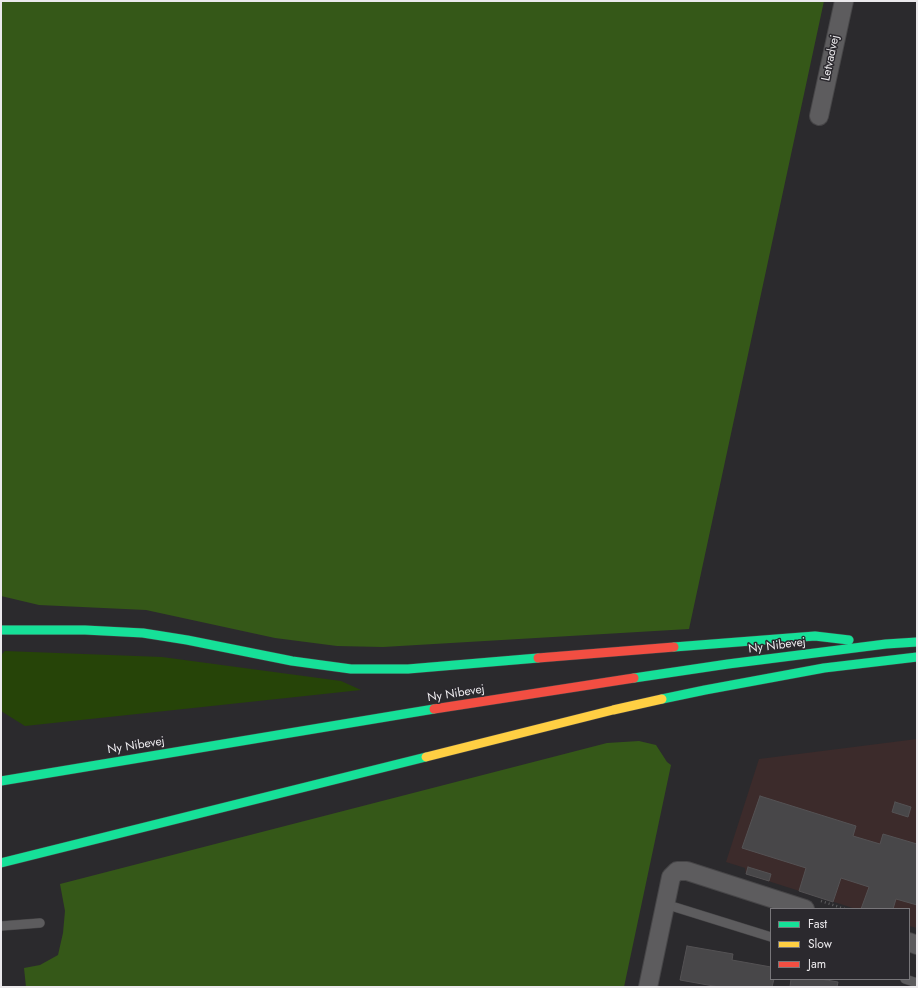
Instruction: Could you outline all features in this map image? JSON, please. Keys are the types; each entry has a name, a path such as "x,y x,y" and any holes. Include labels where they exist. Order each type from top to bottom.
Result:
{"highway":[{"path":"1,630 85,630 144,633 292,661 351,669 408,669 815,636 886,644"},
{"name":"Ny Nibevej","path":"1,781 396,715 728,664 886,644 917,642"},
{"path":"1,863 613,710 705,690 824,668 917,657"}],"street":[{"name":"Letvadvej","path":"819,116 844,1"},
{"path":"648,987 670,877 677,871 687,871 802,908"}],"lane":[{"path":"666,898 770,937"},
{"path":"1,926 40,923"}],"shaded area":[{"path":"917,739 917,928 910,926 910,908 853,908 746,874 745,868 726,862 759,759"}],"green space":[{"path":"1,1 824,1 689,629 383,647 337,646 275,638 146,610 39,605 1,596"},
{"path":"5,651 162,657 341,681 361,690 25,726 1,711 1,655"},
{"path":"639,741 656,745 667,762 671,765 624,987 26,987 24,968 40,965 58,955 63,933 65,911 60,884 607,743"}],"building":[{"path":"760,796 856,826 853,836 880,844 883,834 917,844 917,905 896,899 893,908 861,908 869,887 841,878 833,902 799,891 806,868 742,848"},
{"path":"895,802 911,807 908,817 892,812"},
{"path":"748,867 771,874 769,881 746,874"},
{"path":"687,946 733,954 732,960 770,967 770,980 774,980 772,987 719,987 680,980"},
{"path":"791,980 827,980 838,982 837,987 790,987"}],"traffic: fast":[{"path":"1,630 85,630 143,633 187,640 292,661 351,669 408,669 538,658"},
{"path":"674,647 815,636 849,640"},
{"path":"634,678 728,664 886,644 917,642"},
{"path":"662,699 824,668 917,657"},
{"path":"1,781 434,709"},
{"path":"1,863 426,757"}],"traffic: slow":[{"path":"426,757 662,699"}],"traffic: jam":[{"path":"538,658 674,647"},
{"path":"434,709 634,678"}]}
